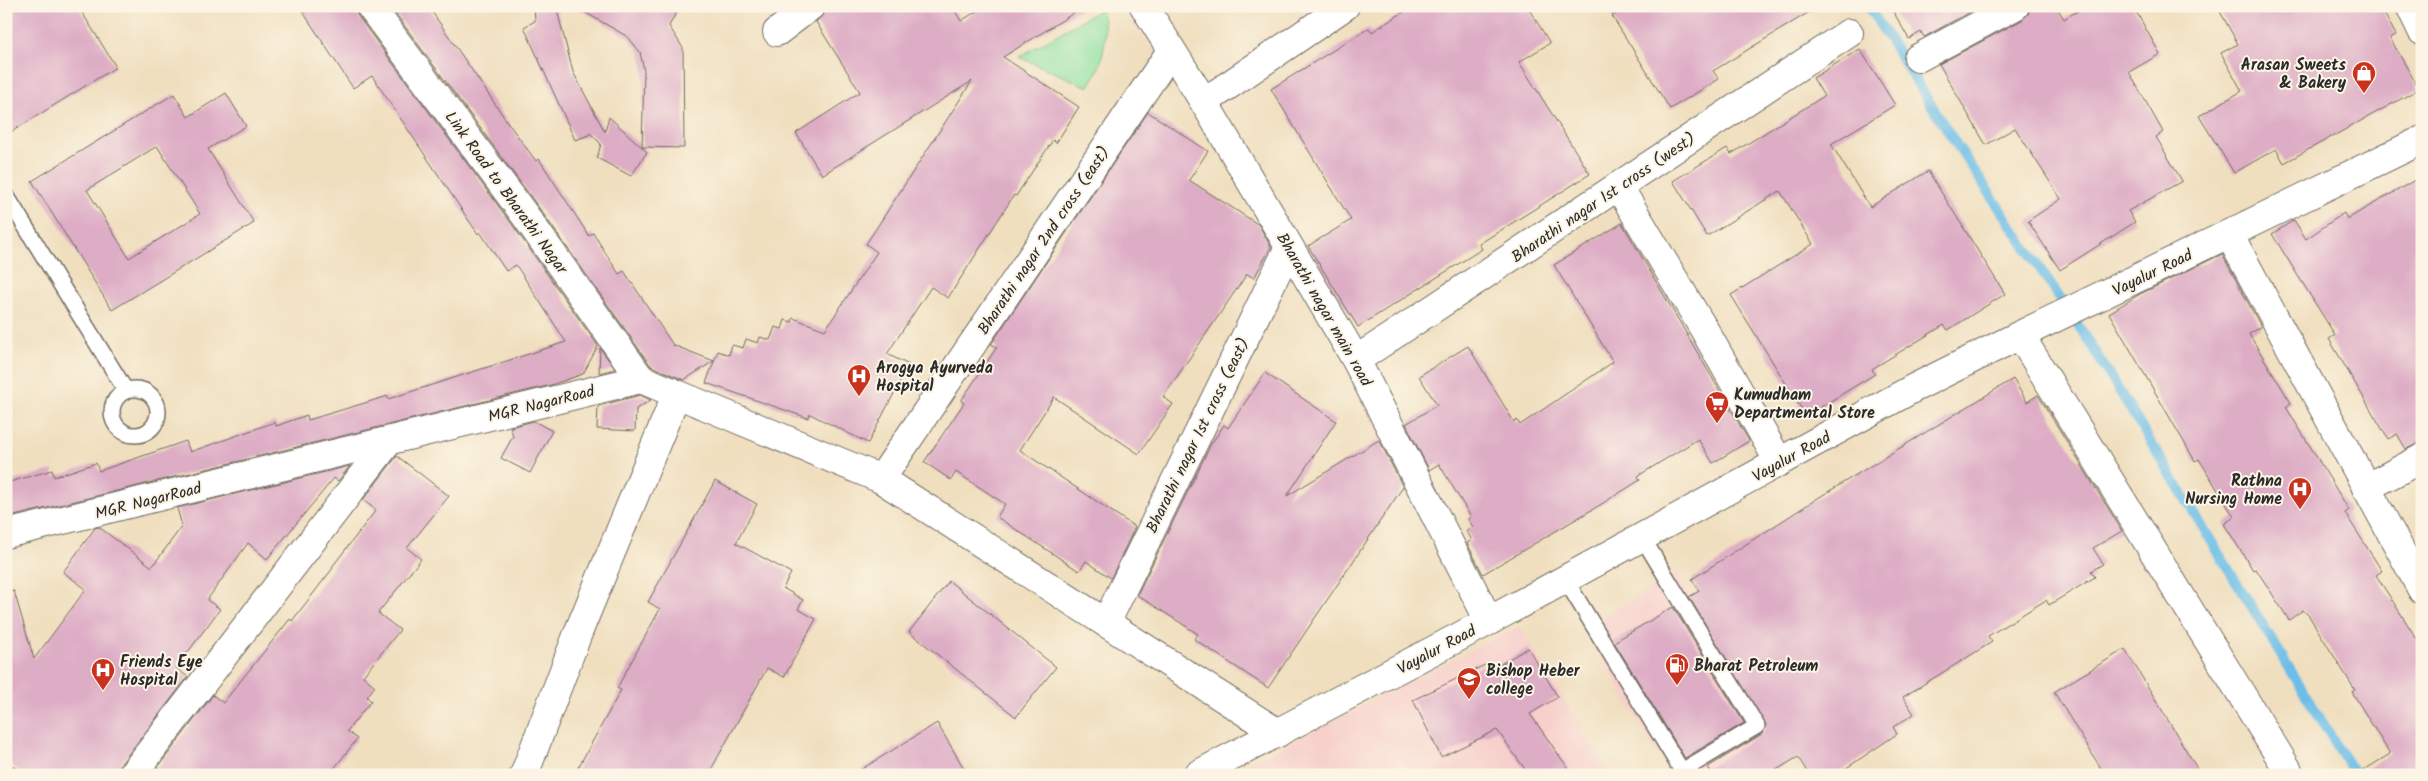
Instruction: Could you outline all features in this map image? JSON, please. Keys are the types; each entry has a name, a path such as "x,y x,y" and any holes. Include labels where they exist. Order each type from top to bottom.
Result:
{"street":[{"name":"Link Road to Bharathi Nagar","path":"370,6 524,214 641,379"},
{"path":"777,32 811,6"},
{"name":"Bharathi nagar main road","path":"1144,6 1204,102 1356,360 1489,621"},
{"path":"1204,102 1345,6"},
{"path":"1918,58 2015,6"},
{"path":"2410,6 2422,31"},
{"name":"Bharathi nagar 1st cross (west)","path":"1356,360 1849,32"},
{"name":"Bharathi nagar 2nd cross (east)","path":"881,479 1171,51"},
{"name":"Vayalur Road","path":"1197,775 1489,621 1914,388 2027,331 2422,140"},
{"path":"1618,187 1706,331 1779,462"},
{"path":"2229,234 2422,590"},
{"name":"Bharathi nagar 1st cross (east)","path":"1106,623 1289,247"},
{"path":"2027,331 2288,770"},
{"path":"641,379 881,479 1278,733"},
{"name":"MGR NagarRoad","path":"6,534 641,379"},
{"path":"524,775 578,633 676,395"},
{"path":"132,775 388,442"},
{"path":"2366,488 2422,458"}],"lane":[{"path":"6,195 126,390"},
{"path":"1565,579 1682,771 1757,726 1642,537"}],"shaded area":[{"path":"1677,573 1789,763 1768,775 1670,775 1584,628"},
{"name":"Bishop Heber college","path":"1519,626 1610,775 1227,775"}],"green space":[{"path":"1101,9 1105,29 1104,50 1098,70 1088,87 1019,57"}],"building":[{"path":"6,6 78,6 116,67 6,135"},
{"path":"299,6 355,6 357,15 511,223 598,346 583,374 551,385 6,518 6,483 52,470 54,477 96,463 99,471 186,441 190,452 275,422 276,426 307,415 308,420 388,396 388,399 566,342 516,265 506,271 480,232 478,234 372,76 353,88"},
{"path":"390,6 428,6 508,123 536,161 539,159 589,236 593,233 619,274 624,271 673,345 714,361 684,380 651,366 537,205"},
{"path":"534,6 556,6 573,72 605,132 609,117 647,152 631,176 597,158 601,144 589,132 589,135 575,140 524,27 535,21"},
{"path":"574,6 680,6 669,26 683,48 684,148 642,147 644,71 640,52 628,37"},
{"path":"826,6 952,6 961,21 985,6 1085,6 1003,57 1079,107 1056,143 1053,140 1016,196 1014,195 948,298 931,287 887,354 909,365 868,443 810,414 808,418 706,383 718,351 729,355 732,345 743,348 746,339 758,343 760,337 770,340 775,327 782,329 785,320 792,322 793,318 825,330 877,252 866,244 972,81 822,175 796,133 860,92 816,22 825,12"},
{"path":"1413,6 1527,6 1550,43 1519,62 1590,174 1479,244 1482,249 1358,327 1308,246 1351,220 1271,89 1369,28 1372,32"},
{"path":"1627,6 1819,6 1713,71 1719,79 1670,109 1612,16"},
{"path":"1890,6 1981,6 1924,37 1921,32 1909,39"},
{"path":"2031,6 2056,6 2064,19 2086,6 2133,6 2160,54 2129,72 2163,132 2156,137 2182,181 2128,211 2135,222 2060,270 2028,221 2061,199 2015,128 1986,145 1939,64 2022,20 2028,14"},
{"path":"2217,6 2380,6 2396,35 2390,38 2419,89 2284,163 2276,149 2234,173 2199,116 2242,91 2221,53 2238,44"},
{"path":"1860,49 1895,105 1831,144 1870,207 1928,171 2005,294 1948,330 1944,325 1872,369 1875,374 1806,416 1731,295 1813,244 1780,191 1707,236 1673,181 1727,148 1731,154 1824,96 1813,78"},
{"path":"226,93 246,126 208,149 254,223 112,310 32,181 174,94 188,117","holes":["157,146 200,214 129,258 87,190"]},
{"path":"1148,112 1208,151 1189,180 1259,225 1271,247 1254,278 1247,274 1163,397 1173,404 1139,454 1054,397 1020,450 1135,527 1111,578 1086,561 1079,571 997,517 1005,504 956,472 951,480 924,462 964,403 961,401 997,347 991,344"},
{"path":"2422,176 2422,442 2406,449 2397,434 2388,439 2329,339 2335,335 2272,234 2294,220 2306,239 2344,213 2347,219"},
{"path":"1622,223 1749,441 1713,463 1698,439 1638,476 1640,480 1483,574 1467,543 1472,540 1466,531 1473,527 1468,519 1471,517 1439,464 1429,470 1406,424 1437,405 1419,376 1468,346 1514,422 1517,420 1520,425 1613,362 1554,265"},
{"path":"2222,254 2261,327 2249,334 2291,403 2286,407 2349,510 2345,513 2382,571 2376,575 2422,647 2422,775 2356,775 2390,754 2352,692 2355,690 2309,616 2303,610 2289,620 2256,569 2253,570 2224,524 2234,517 2199,459 2195,461 2109,313 2140,294"},
{"path":"600,348 615,369 599,373"},
{"path":"1265,373 1336,421 1287,496 1379,440 1403,487 1268,688 1194,639 1198,634 1137,595 1211,444 1224,425 1228,428"},
{"path":"2013,379 2027,402 2038,395 2122,531 2093,548 2103,564 2091,571 2095,577 2049,605 2046,600 1988,636 1992,642 1903,697 1914,714 1893,727 1897,734 1836,775 1809,775 1798,757 1768,775 1713,775 1708,767 1762,734 1766,725 1689,597 1699,591 1692,579 1818,498"},
{"path":"640,395 651,400 636,409 635,431 597,429 598,406"},
{"path":"534,421 552,431 530,473 501,458 513,436 510,427"},
{"path":"397,456 449,496 407,548 421,559 378,613 400,630 363,676 375,686 367,697 371,701 347,731 357,739 329,775 152,775 213,695 223,703 290,619 292,621 333,568 376,510 363,500"},
{"path":"350,466 338,481 334,478 267,559 248,543 207,600 220,609 176,668 188,677 120,765 117,775 25,775 6,761 6,592 14,591 34,659 86,589 63,572 95,528 99,527 152,567 182,526 177,508"},
{"path":"715,481 757,504 736,543 791,573 783,588 803,600 798,609 816,619 784,677 767,668 708,775 574,775 621,690 617,688 660,609 648,602"},
{"path":"949,581 1056,667 1016,717 909,632"},
{"path":"1673,607 1744,723 1685,758 1614,642"},
{"path":"1528,648 1558,697 1530,714 1573,775 1529,775 1497,730 1441,757 1413,700 1491,662 1494,668"},
{"path":"2125,649 2201,775 2105,775 2054,692"},
{"path":"937,723 968,775 852,775"}],"waterway":[{"path":"1868,6 1955,142 2086,337 2355,775"}],"place":[{"name":"Arasan Sweets & Bakery","path":"2364,94"},
{"name":"Arogya Ayurveda Hospital","path":"859,397"},
{"name":"Kumudham Departmental Store","path":"1717,424"},
{"name":"Rathna Nursing Home","path":"2300,510"},
{"name":"Bharat Petroleum","path":"1677,686"},
{"name":"Friends Eye Hospital","path":"103,691"},
{"name":"Bishop Heber college","path":"1469,700"}]}
